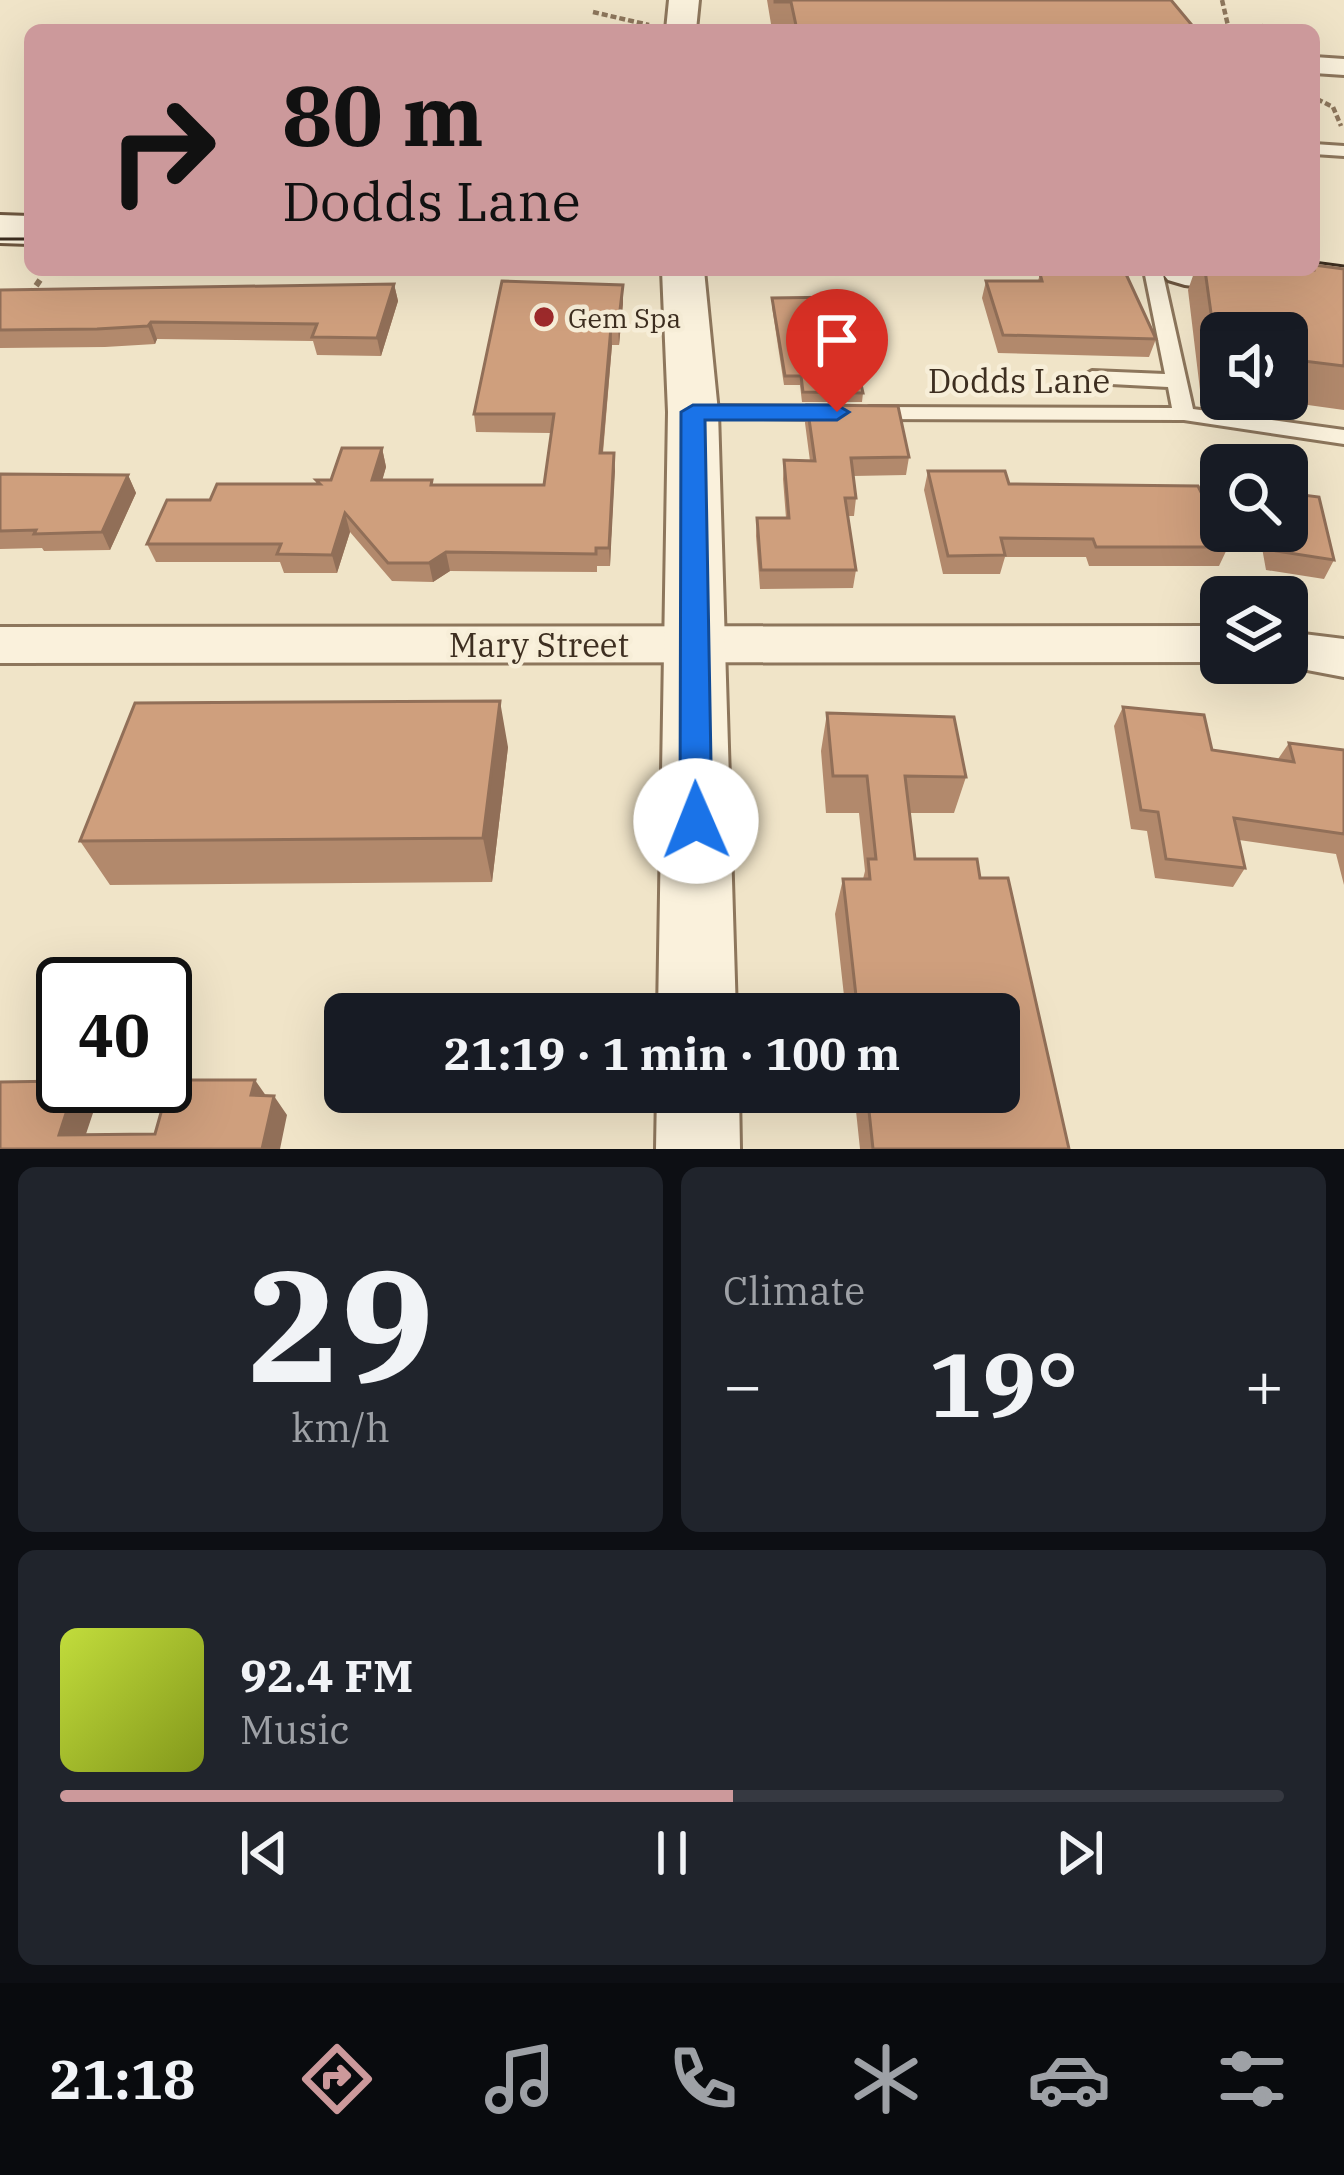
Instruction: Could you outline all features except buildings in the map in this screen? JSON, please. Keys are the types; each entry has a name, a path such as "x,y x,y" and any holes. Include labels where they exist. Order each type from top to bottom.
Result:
{"main road":[{"path":"1230,276 1344,291"}],"street":[{"path":"683,276 693,412 697,993"},
{"name":"Mary Street","path":"0,645 1200,644"},
{"path":"1308,653 1344,658"},
{"path":"698,1113 698,1149"}],"lane":[{"path":"1154,276 1184,414"},
{"path":"1092,377 1178,380"},
{"name":"Dodds Lane","path":"693,412 1184,414 1344,436"}],"path":[{"path":"593,12 648,24"},
{"path":"1320,101 1333,107 1344,133"}],"tram line":[{"path":"0,239 24,239"},
{"path":"1320,263 1344,266"}],"place":[{"name":"Gem Spa","path":"544,317"}],"route":[{"path":"696,821 693,412 837,412"}]}
